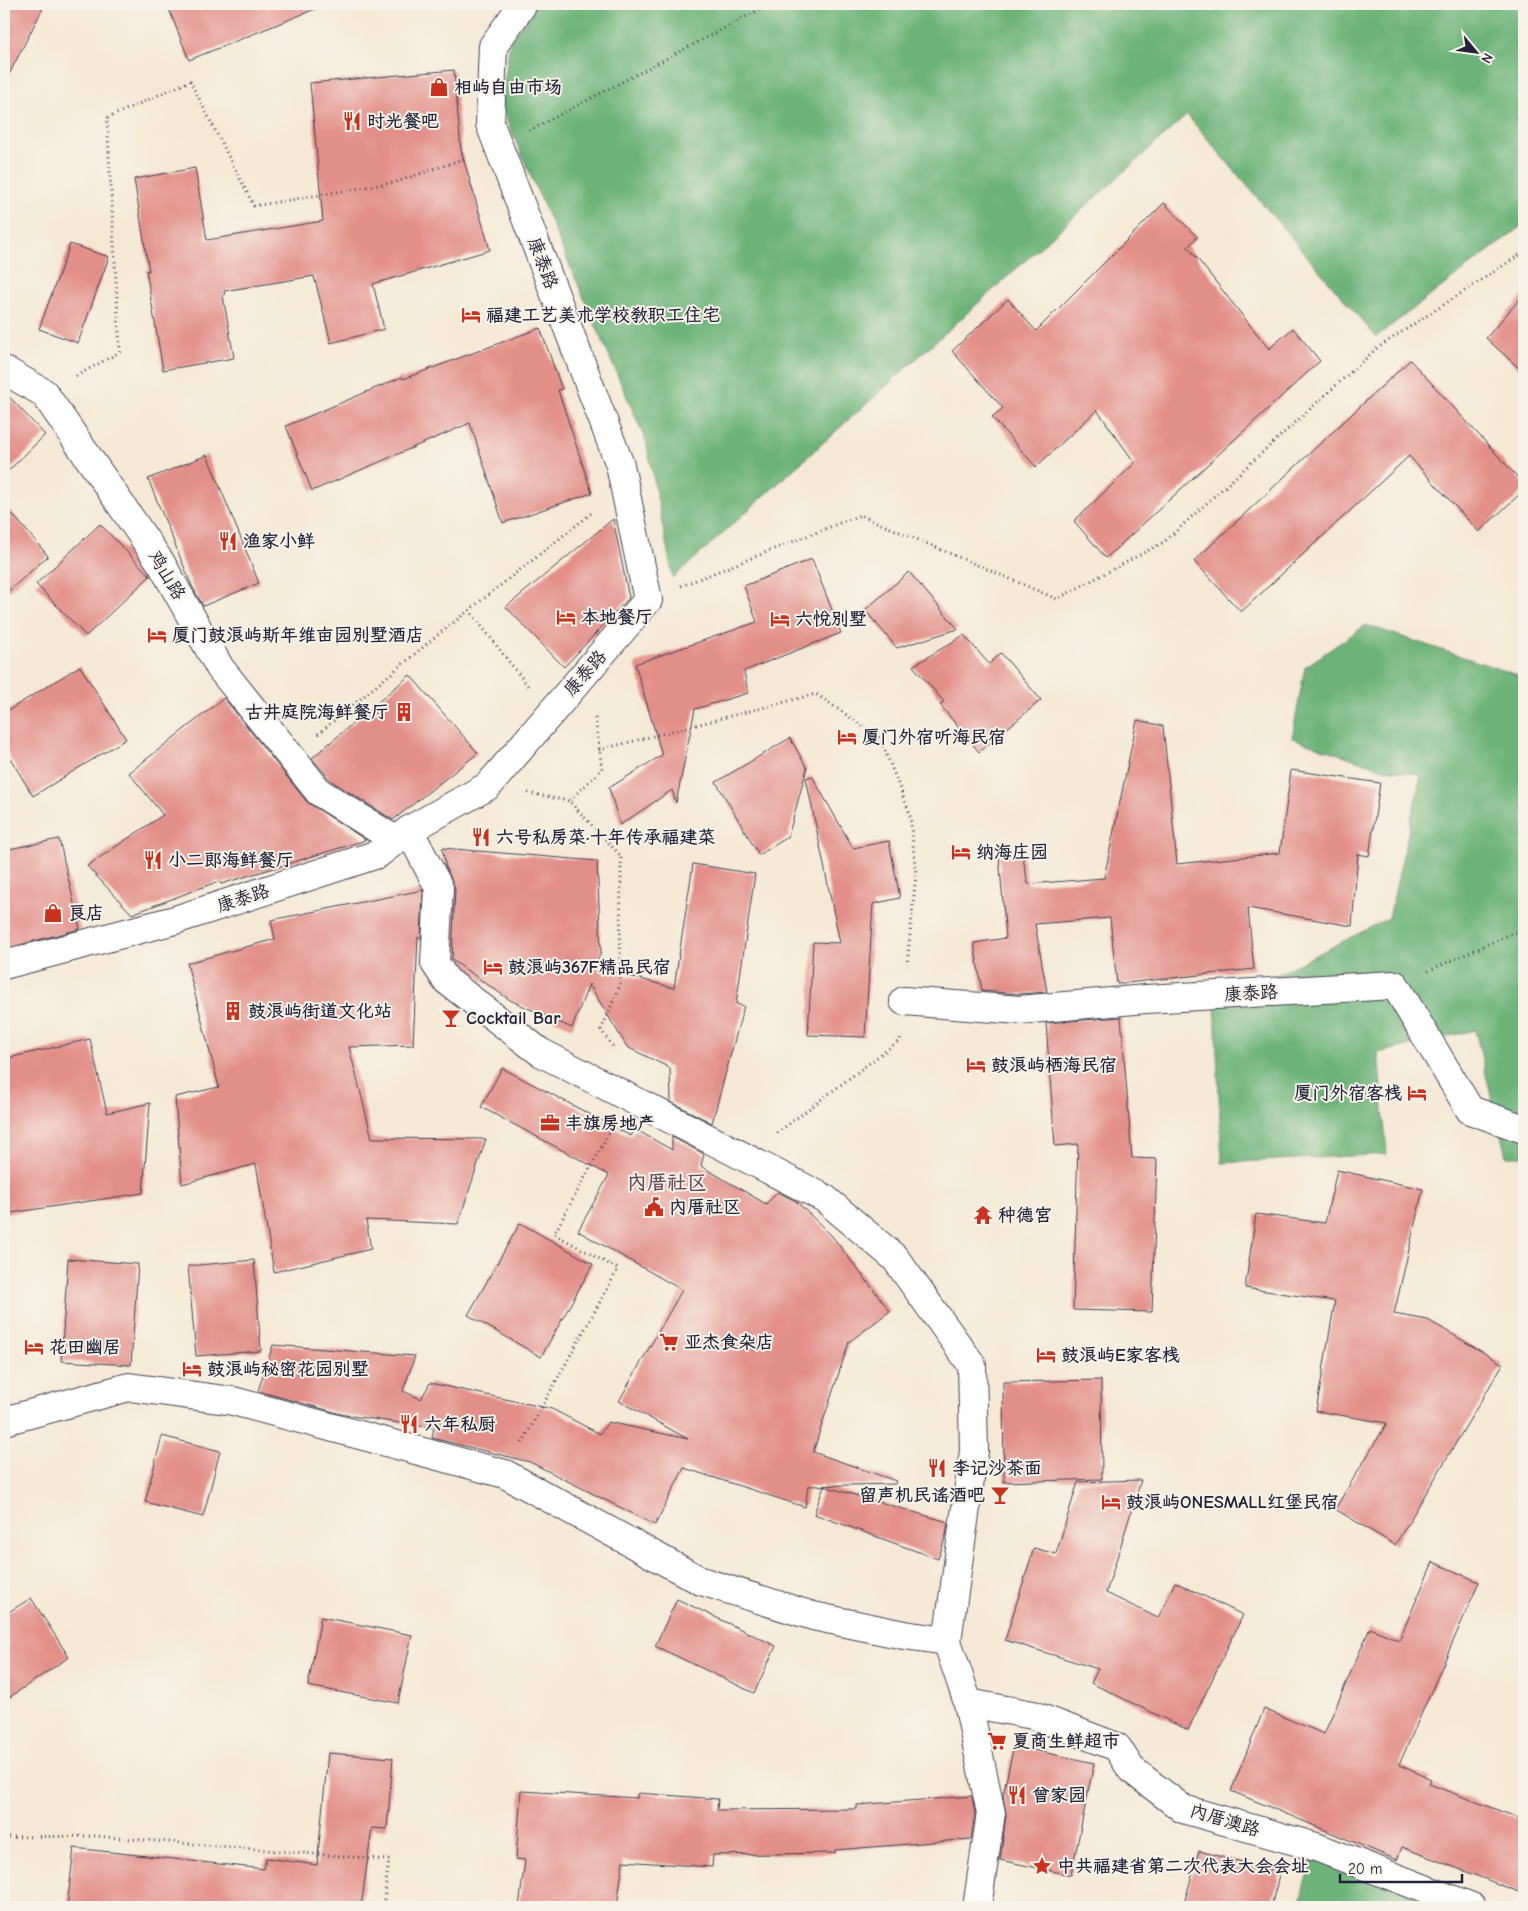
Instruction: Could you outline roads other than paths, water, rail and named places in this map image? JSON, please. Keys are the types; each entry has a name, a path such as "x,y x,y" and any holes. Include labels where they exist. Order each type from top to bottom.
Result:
{"street":[{"name":"康泰路","path":"4,965 175,920 378,854 402,835 488,786 648,600 620,465 490,124 493,46 523,4"},
{"name":"鸡山路","path":"4,370 44,393 161,563 220,668 319,792 402,835"},
{"path":"402,835 439,888 435,964 446,980 540,1052 824,1198 895,1258 972,1365 974,1451 947,1642 968,1703 991,1813 977,1907"},
{"name":"康泰路","path":"904,1001 1019,1010 1146,999 1395,985 1470,1110 1524,1129"},
{"path":"4,1421 129,1388 233,1401 505,1474 701,1581 813,1616 947,1642"},
{"name":"内厝澳路","path":"968,1703 1033,1715 1117,1747 1131,1769 1183,1808 1316,1848 1472,1907"}],"place":[{"name":"相屿自由市场","path":"439,87"},
{"name":"时光餐吧","path":"352,121"},
{"name":"福建工艺美术学校教职工住宅","path":"471,315"},
{"name":"渔家小鲜","path":"228,541"},
{"name":"本地餐厅","path":"566,617"},
{"name":"六悦别墅","path":"780,619"},
{"name":"厦门鼓浪屿斯年维亩园别墅酒店","path":"157,635"},
{"name":"古井庭院海鲜餐厅","path":"404,712"},
{"name":"厦门外宿听海民宿","path":"847,737"},
{"name":"六号私房菜·十年传承福建菜","path":"481,837"},
{"name":"纳海庄园","path":"961,852"},
{"name":"小二郎海鲜餐厅","path":"153,860"},
{"name":"良店","path":"53,913"},
{"name":"鼓浪屿367F精品民宿","path":"493,967"},
{"name":"鼓浪屿街道文化站","path":"233,1011"},
{"name":"Cocktail Bar","path":"451,1018"},
{"name":"鼓浪屿栖海民宿","path":"976,1065"},
{"name":"厦门外宿客栈","path":"1417,1093"},
{"name":"丰旗房地产","path":"550,1123"},
{"name":"内厝社区","path":"654,1207"},
{"name":"种德宫","path":"983,1215"},
{"name":"亚杰食杂店","path":"669,1342"},
{"name":"花田幽居","path":"34,1347"},
{"name":"鼓浪屿E家客栈","path":"1046,1355"},
{"name":"鼓浪屿秘密花园别墅","path":"192,1369"},
{"name":"六年私厨","path":"409,1424"},
{"name":"李记沙茶面","path":"937,1468"},
{"name":"留声机民谣酒吧","path":"1000,1495"},
{"name":"鼓浪屿ONESMALL红堡民宿","path":"1111,1502"},
{"name":"夏商生鲜超市","path":"997,1741"},
{"name":"曾家园","path":"1017,1795"},
{"name":"中共福建省第二次代表大会会址","path":"1042,1866"}],"district":[{"name":"内厝社区","path":"667,1182"}]}
